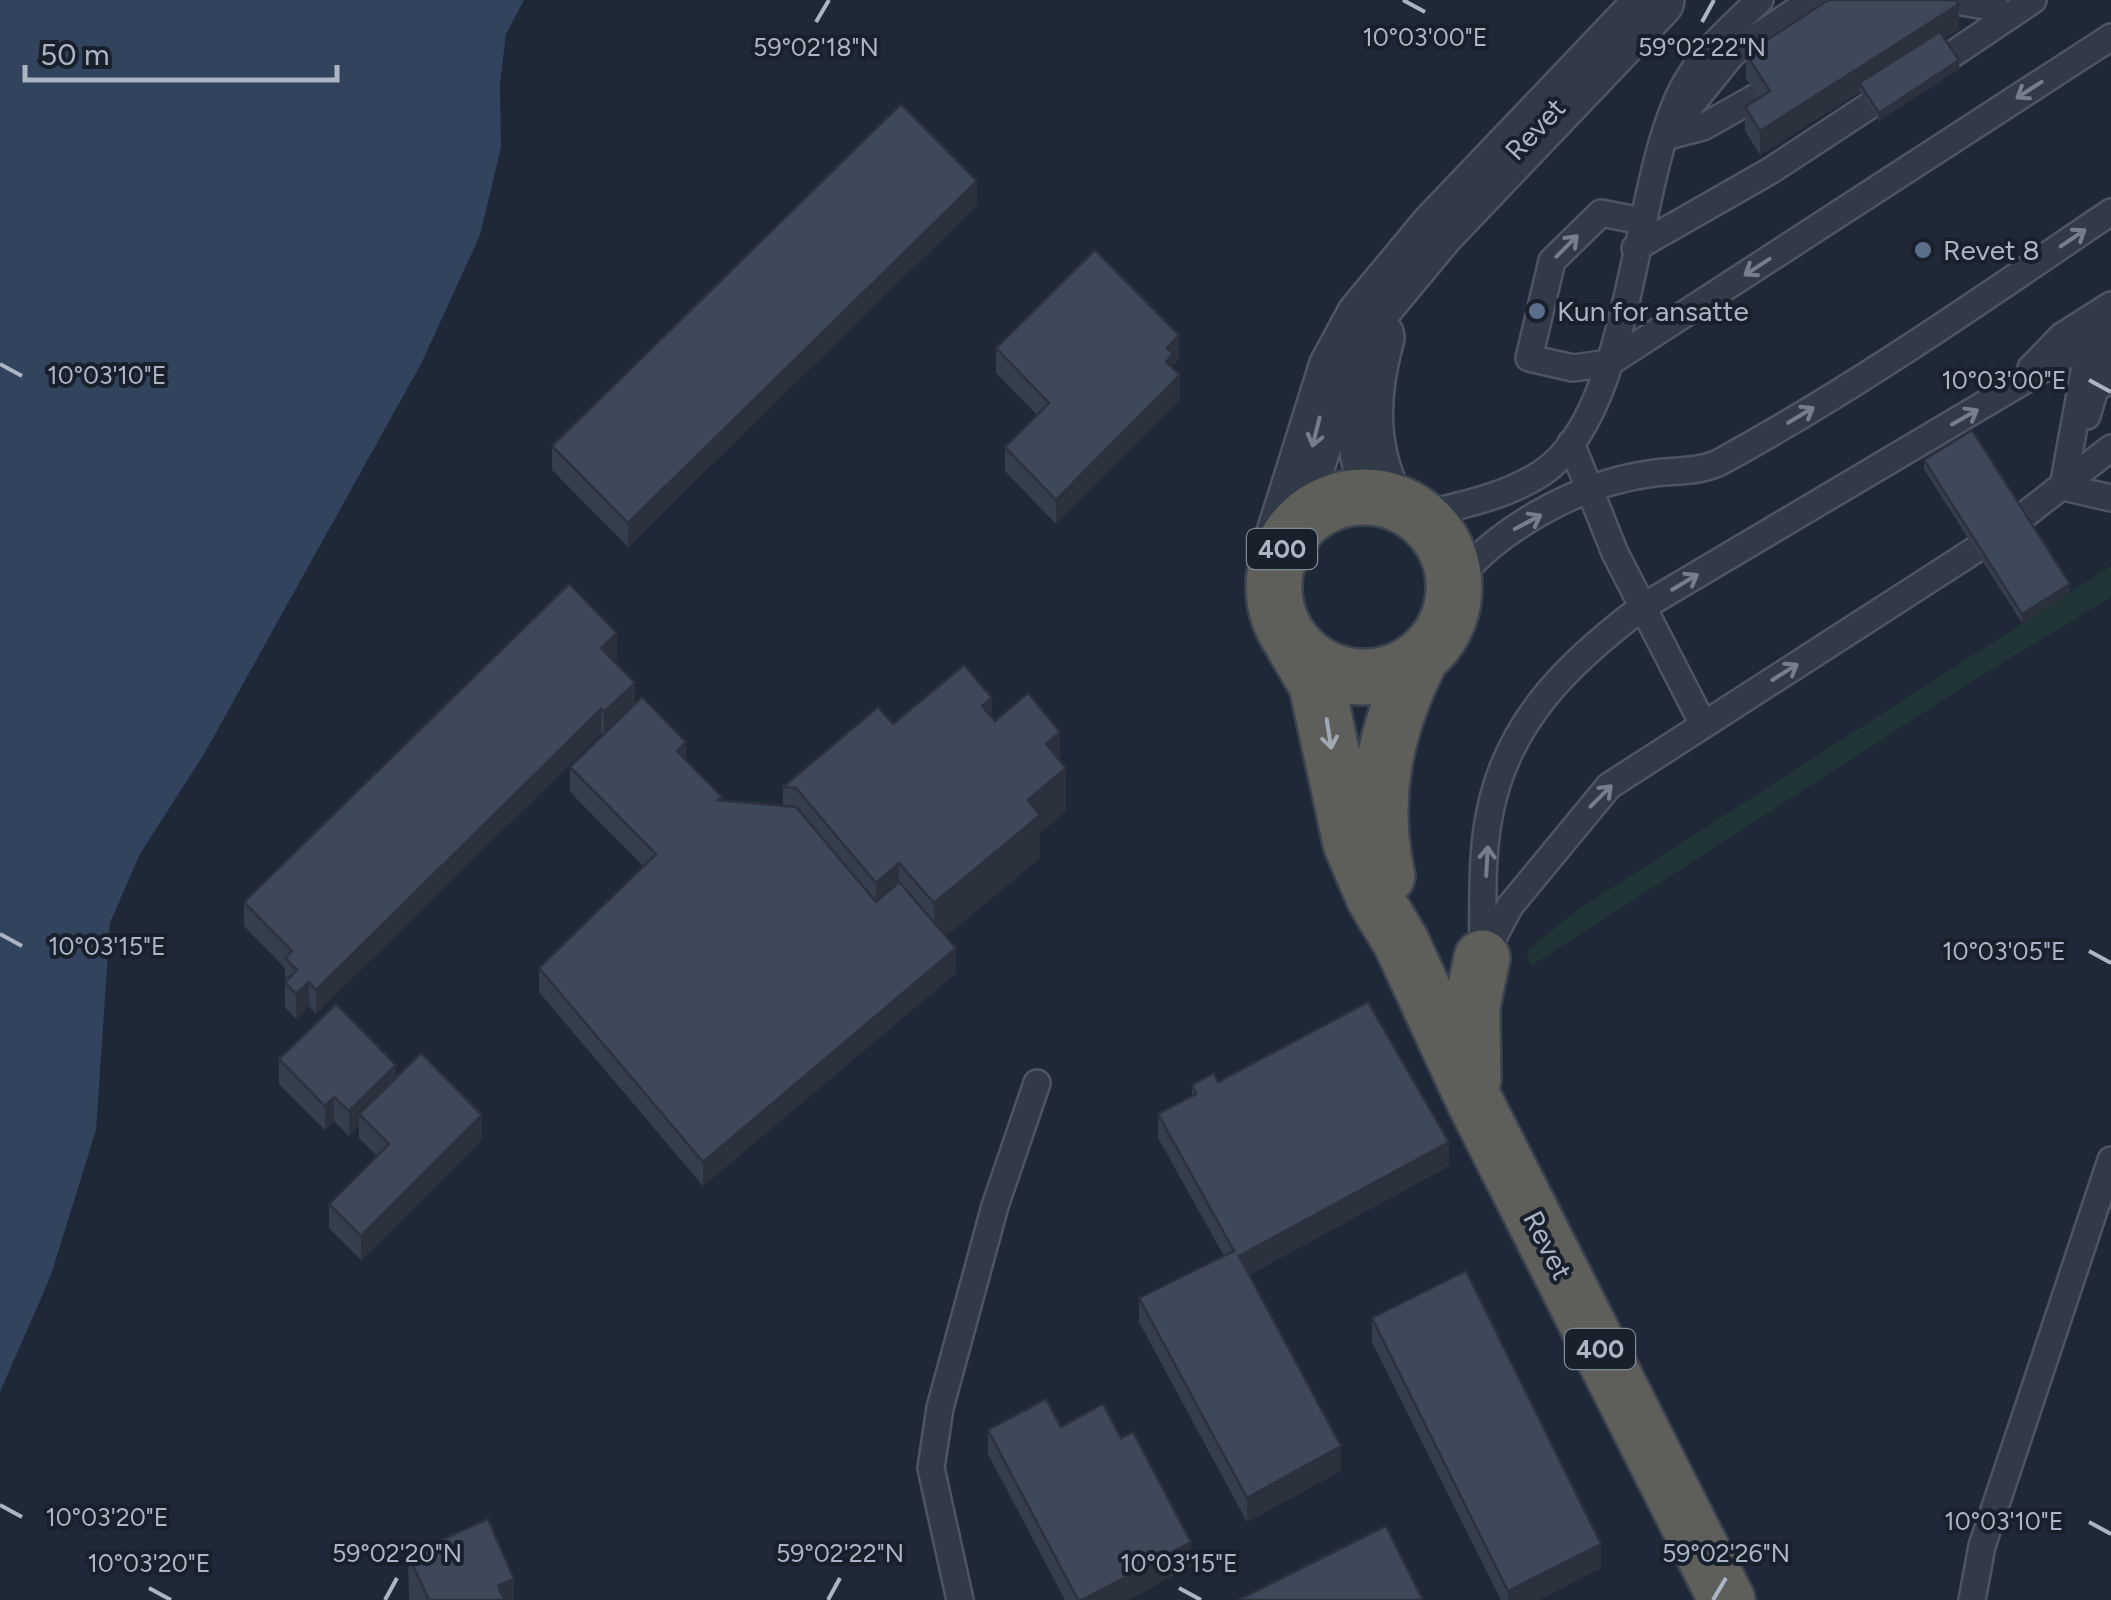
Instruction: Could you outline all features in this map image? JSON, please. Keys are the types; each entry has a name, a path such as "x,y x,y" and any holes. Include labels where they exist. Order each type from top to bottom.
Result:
{"highway":[{"name":"400","path":"1293,644 1275,603 1277,559 1294,528 1316,509 1352,496 1401,506"},
{"path":"1401,506 1450,556 1454,584"},
{"name":"400","path":"1420,659 1447,625 1454,584"},
{"path":"1293,644 1322,668 1352,678 1390,674 1420,659"},
{"name":"Revet","path":"1293,644 1317,684 1325,711 1351,844 1473,1098 1727,1600"},
{"name":"Revet","path":"1401,942 1380,842 1380,799 1386,738 1420,659"},
{"name":"400","path":"1473,1098 1472,1006 1482,958"}],"street":[{"name":"Revet","path":"1277,559 1337,368 1364,318 1412,257 1656,0"},
{"name":"Revet","path":"1401,506 1372,474 1362,424 1365,378 1383,312 1412,257"}],"lane":[{"path":"1401,506 1491,498 1544,472 1571,443 1594,408 1609,363 1642,221 1680,93 1699,62 1760,0"},
{"path":"1665,137 1734,53 1812,0"},
{"path":"1961,2 1985,6 1994,0"},
{"path":"1950,56 2033,0"},
{"path":"1642,221 1601,213 1552,262 1529,358 1573,368 1609,363 2111,37"},
{"path":"1665,137 1703,127 1758,96"},
{"path":"1636,248 1770,170 1869,106"},
{"path":"1454,584 1474,558 1509,532 1591,491 1644,474 1716,464 1822,402 2111,212"},
{"path":"2006,393 2062,336 2111,305"},
{"path":"1482,958 1490,812 1514,744 1534,710 1576,658 1641,608 2111,330"},
{"path":"2006,393 2084,372 2111,355"},
{"path":"2063,487 2084,372"},
{"path":"2063,487 2096,390 2111,380"},
{"path":"2063,487 2111,401"},
{"path":"2063,487 2111,426"},
{"path":"1571,443 1641,608 1703,724"},
{"path":"2022,517 2111,448"},
{"path":"2063,487 2111,463"},
{"path":"2063,487 2111,475"},
{"path":"2063,487 2111,484"},
{"path":"2063,487 2111,495"},
{"path":"1482,958 1510,906 1609,786 1976,550"},
{"path":"960,1600 931,1468 940,1408 995,1206 1037,1083"},
{"path":"1972,1600 1982,1546 2111,1160"}],"green space":[{"path":"2111,566 2111,597 1971,682 1531,966 1526,952 1576,911"}],"water":[{"path":"0,0 524,0 506,34 500,83 501,147 480,235 422,362 204,754 140,854 110,923 96,1130 51,1275 0,1392"}],"building":[{"path":"1828,0 1956,0 1959,4 1760,131 1745,107 1770,91 1746,54"},
{"path":"1940,32 1959,60 1879,113 1859,83"},
{"path":"901,104 977,181 628,523 552,446"},
{"path":"1095,250 1179,335 1167,348 1173,354 1166,362 1180,375 1056,500 1005,447 1049,403 996,348"},
{"path":"1972,430 2070,584 2022,614 1924,460"},
{"path":"569,584 617,633 601,648 635,683 604,712 601,709 316,990 309,982 296,994 285,982 297,970 285,958 292,951 244,902"},
{"path":"964,665 992,698 982,706 995,721 1028,693 1060,732 1046,744 1066,768 1028,800 1040,815 934,903 899,863 876,883 796,788 783,787 878,707 893,724"},
{"path":"642,697 686,742 677,751 722,797 718,800 796,807 876,902 899,882 956,948 703,1162 539,968 656,854 570,767"},
{"path":"1368,1002 1449,1142 1239,1256 1341,1446 1247,1498 1139,1298 1234,1251 1158,1114 1196,1094 1192,1085 1214,1073 1218,1082"},
{"path":"336,1004 396,1065 349,1111 334,1097 325,1106 279,1059"},
{"path":"421,1053 482,1115 361,1236 329,1204 389,1144 359,1114"},
{"path":"1466,1271 1601,1544 1508,1591 1372,1318"},
{"path":"1046,1399 1061,1427 1103,1404 1121,1438 1133,1432 1191,1542 1082,1600 1078,1600 988,1430"},
{"path":"488,1519 514,1579 498,1586 504,1600 429,1600 408,1555"},
{"path":"1386,1526 1423,1600 1238,1600"}],"place":[{"name":"Revet 8","path":"1923,250"},
{"name":"Kun for ansatte","path":"1537,311"}]}
